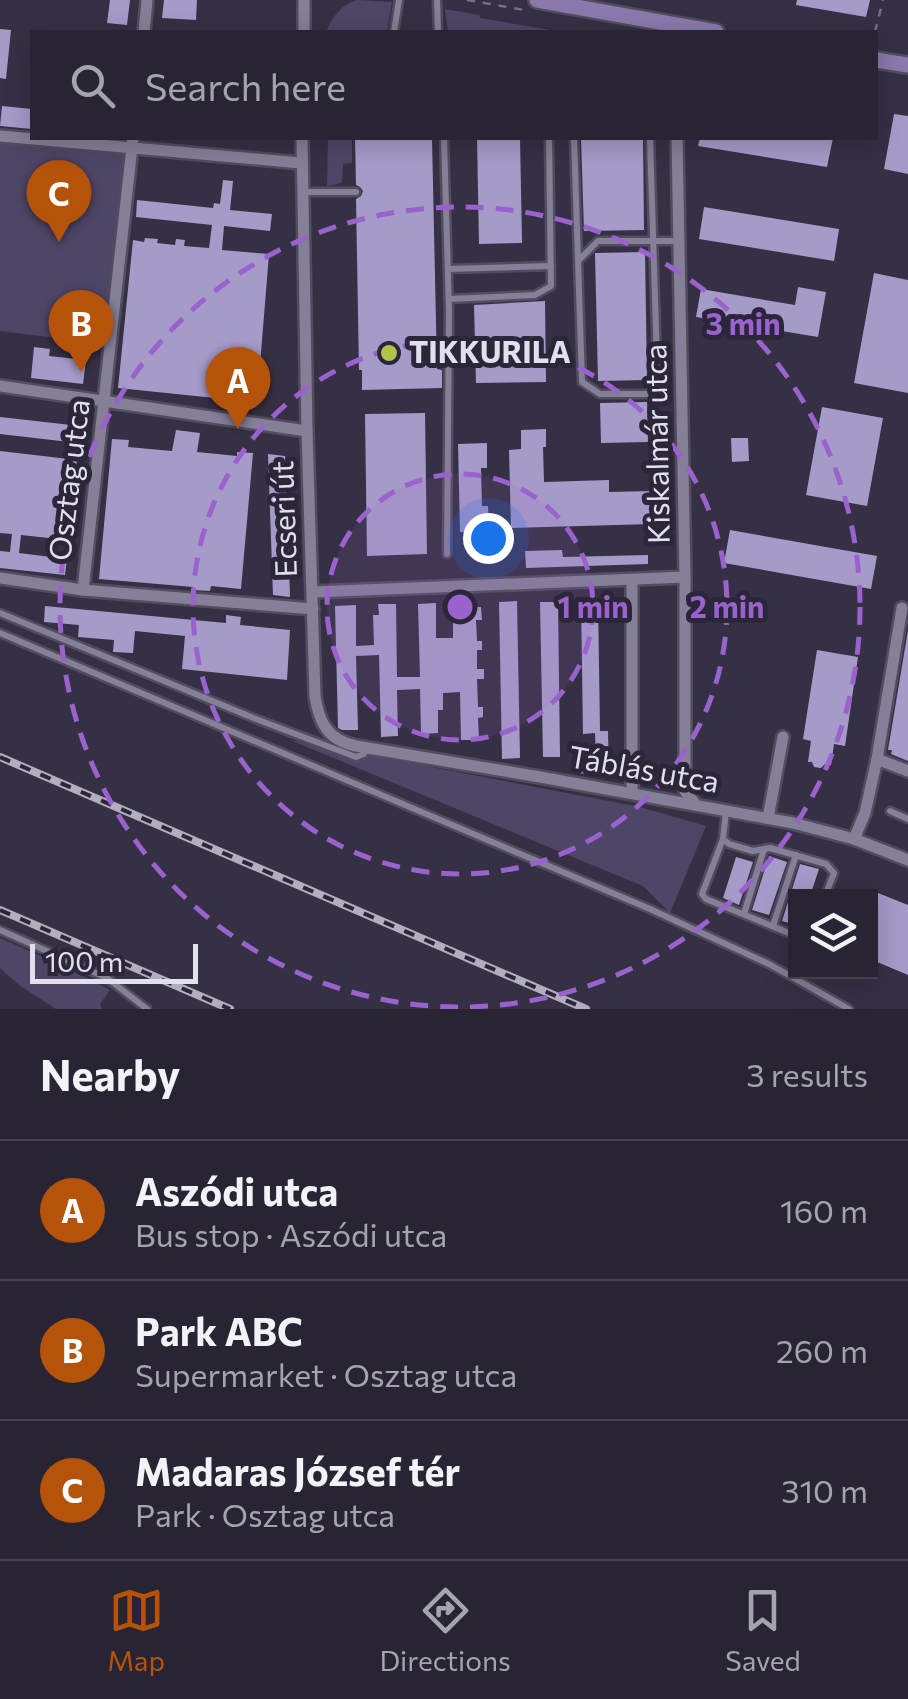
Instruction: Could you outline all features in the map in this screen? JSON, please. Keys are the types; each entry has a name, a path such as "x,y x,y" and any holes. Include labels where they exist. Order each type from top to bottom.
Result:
{"street":[{"path":"144,30 148,0"},
{"path":"304,0 304,30"},
{"path":"536,0 675,29"},
{"path":"878,60 908,65"},
{"path":"0,136 30,138"},
{"path":"75,140 302,163"},
{"name":"Ecseri út","path":"302,140 312,608 319,718"},
{"name":"Kiskalmár utca","path":"677,140 686,577 685,791 696,805"},
{"name":"Osztag utca","path":"82,590 132,143"},
{"path":"0,386 307,432"},
{"path":"313,592 686,577"},
{"path":"0,578 82,590 312,608"},
{"path":"632,581 632,793"},
{"path":"854,840 865,814 877,759 902,608"},
{"name":"Táblás utca","path":"319,718 336,740 367,748 768,818 854,840 908,860"},
{"path":"768,818 783,737"},
{"path":"877,759 908,771"}],"lane":[{"path":"394,30 400,0"},
{"path":"437,0 438,30"},
{"path":"444,140 449,299 446,554"},
{"path":"449,299 535,296 551,286 548,140"},
{"path":"574,140 582,382 600,394 658,394 650,140"},
{"path":"302,192 356,192"},
{"path":"578,261 598,241 679,241"},
{"path":"448,269 551,266"},
{"name":"Táblás utca","path":"0,612 356,757 367,748"},
{"path":"0,633 650,909 769,964 849,1009"},
{"path":"726,810 724,839 702,894 788,933"},
{"path":"890,812 908,819"},
{"path":"724,839 753,851 764,848 826,864 834,872 828,889"},
{"path":"744,914 764,848"},
{"path":"772,926 796,855"},
{"path":"0,930 107,978 148,1009"}],"path":[{"path":"876,30 883,0"}],"shaded area":[{"path":"357,0 392,2 387,30 327,30 346,5"},
{"path":"445,9 550,30 448,30"},
{"path":"328,140 352,140 352,163 343,164 342,183 327,186"},
{"path":"0,142 128,153 106,344 0,331"},
{"path":"290,740 640,807 706,826 670,913 643,886"},
{"path":"0,938 110,990 100,1004 102,1009 56,1009 19,985 0,968"}],"building":[{"path":"110,0 130,0 127,25 107,23"},
{"path":"164,0 197,0 196,20 162,18"},
{"path":"797,0 870,0 866,17 796,5"},
{"path":"0,29 11,30 6,79 0,78"},
{"path":"2,106 30,109 30,129 0,126"},
{"path":"894,114 908,116 908,174 884,169"},
{"path":"355,140 432,140 437,369 442,370 442,388 362,390 356,199 363,191 356,185"},
{"path":"477,140 520,140 522,243 479,244"},
{"path":"581,140 643,140 644,230 584,231"},
{"path":"700,140 833,140 827,167 698,146"},
{"path":"223,180 233,181 230,210 272,214 270,231 224,226 222,250 269,254 257,402 252,402 252,406 243,405 244,401 118,388 133,240 158,239 157,243 175,245 176,239 185,240 184,246 209,248 212,225 136,217 137,200 213,208 214,203 220,204"},
{"path":"704,207 839,229 834,261 699,239"},
{"path":"645,252 647,380 598,381 595,253"},
{"path":"874,273 908,280 908,393 854,383"},
{"path":"798,287 826,292 818,337 696,317 701,289 795,305"},
{"path":"545,301 546,382 476,383 474,305"},
{"path":"34,347 50,349 49,356 86,360 83,384 31,378"},
{"path":"647,402 648,442 601,443 600,403"},
{"path":"822,407 883,418 867,506 806,495"},
{"path":"425,413 427,554 367,556 365,414"},
{"path":"0,417 80,426 78,443 0,434"},
{"path":"546,429 544,482 609,480 609,492 651,491 651,524 511,528 509,450 521,449 521,430"},
{"path":"176,430 200,433 197,452 237,456 237,452 253,453 241,589 211,586 210,591 193,590 99,579 112,439 129,440 128,447 172,451"},
{"path":"731,438 748,438 749,461 732,462"},
{"path":"487,443 487,468 481,468 482,506 488,506 489,531 460,532 458,444"},
{"path":"0,451 77,460 67,540 21,535 19,553 67,559 65,575 0,568 0,551 10,552 12,534 0,533"},
{"path":"268,454 285,456 290,597 273,595"},
{"path":"730,530 877,556 871,589 724,563"},
{"path":"562,550 563,557 648,555 648,564 526,568 525,551"},
{"path":"581,600 598,600 600,731 608,731 609,775 578,773 578,759 596,758 595,733 583,734"},
{"path":"517,601 520,758 502,759 499,602"},
{"path":"458,602 476,602 476,607 481,607 482,620 476,620 477,641 482,641 482,650 477,650 477,669 484,669 484,679 477,679 478,707 483,707 483,717 478,718 479,740 461,740 460,692 443,693 438,733 421,734 420,689 397,690 398,736 381,737 379,655 356,656 358,730 338,728 335,606 356,605 356,646 374,645 373,615 379,615 378,604 396,604 397,677 420,677 418,604 436,603 436,638 453,638"},
{"path":"540,602 558,602 560,757 543,757"},
{"path":"45,606 226,623 226,615 241,617 240,625 290,630 287,680 182,669 185,636 135,631 133,653 113,652 114,640 78,637 79,625 44,622"},
{"path":"908,630 908,761 888,750"},
{"path":"817,650 858,657 845,746 834,744 831,765 821,768 808,762 811,741 803,739"},
{"path":"769,856 787,862 769,915 752,910"},
{"path":"736,857 753,862 739,905 723,898"},
{"path":"800,864 819,869 812,889 792,889"},
{"path":"878,893 908,905 908,975 878,962"}],"railway":[{"path":"0,757 586,1009"},
{"path":"0,910 230,1009"}],"place":[{"name":"Madaras József tér","path":"59,242"},
{"name":"TIKKURILA","path":"389,353"},
{"name":"Park ABC","path":"81,372"},
{"name":"Aszódi utca","path":"238,429"}]}
